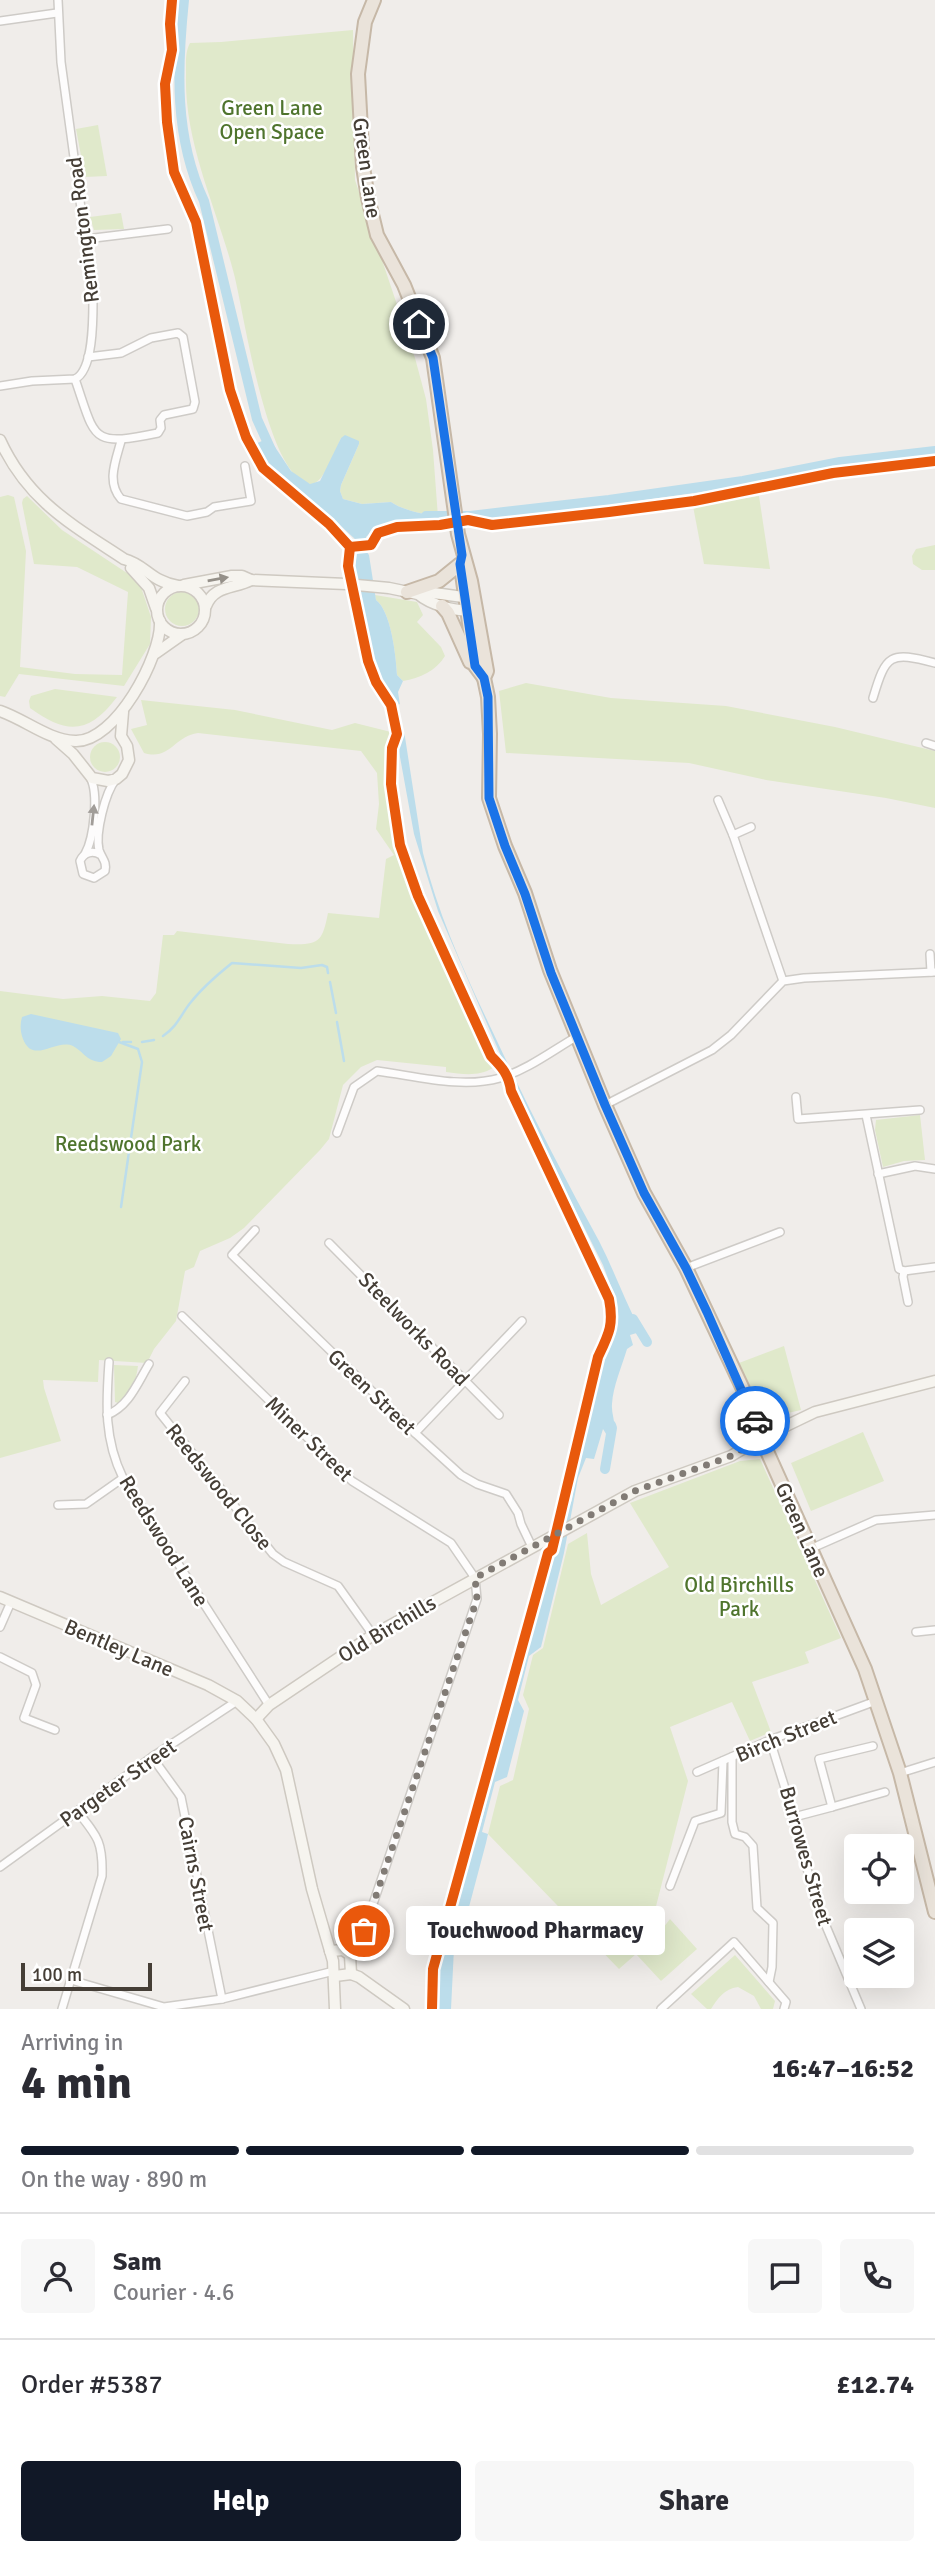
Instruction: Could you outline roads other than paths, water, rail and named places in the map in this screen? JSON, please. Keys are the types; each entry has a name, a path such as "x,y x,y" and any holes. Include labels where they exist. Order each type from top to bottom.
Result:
{"highway":[{"name":"Green Lane","path":"374,0 358,59 363,167 377,234 404,285 433,358 461,560 471,604"},
{"path":"413,593 439,581 461,560"},
{"path":"471,604 475,666"},
{"path":"442,606 448,613 470,662 484,678 487,671 471,604"},
{"name":"Green Lane","path":"484,678 490,734 489,798 550,970 644,1193 686,1268 743,1389 761,1438 856,1648 900,1773 930,1873 935,1912"}],"street":[{"name":"Remington Road","path":"58,0 61,62 93,296 88,357 84,373 75,379"},
{"path":"0,21 57,13"},
{"path":"86,239 168,229"},
{"path":"0,386 75,379 94,432 101,437 121,441 158,433 161,428 160,420 164,415 193,409 195,402 183,337 178,333 157,336 121,353 88,357"},
{"path":"0,440 14,467 44,504 124,559 149,588 159,618 167,630 183,634"},
{"path":"121,441 112,477 115,492 121,499 187,516 207,512 214,507 251,501 244,466"},
{"path":"124,559 132,561 156,580 198,592 206,606"},
{"path":"82,765 82,748 125,708 155,653 160,635 159,600 170,588 181,585 232,576 251,580"},
{"path":"155,653 183,634 198,628 206,614 209,599 218,590 251,580 346,584 413,593 427,592 471,604"},
{"path":"413,593 442,606 471,604"},
{"path":"873,698 881,671 893,659 908,656 935,663"},
{"path":"53,737 82,765 94,786 90,839 80,861 80,870 90,878 98,877 105,871 106,863 99,845 103,804 130,760 121,736 125,708"},
{"path":"0,712 53,737 76,741 111,733 125,743"},
{"path":"926,743 935,746"},
{"path":"90,776 100,781 116,779"},
{"path":"718,800 733,835 783,981"},
{"path":"733,835 751,827"},
{"path":"85,854 93,852 102,855"},
{"path":"605,1105 712,1050 731,1035 783,981 933,972 930,954"},
{"path":"337,1133 354,1087 377,1071 470,1082 502,1078 519,1071 576,1037"},
{"path":"796,1097 798,1119 920,1110"},
{"path":"866,1115 899,1269 904,1272 935,1267"},
{"path":"878,1174 915,1166 935,1169"},
{"name":"Green Street","path":"255,1230 232,1255 461,1475 506,1494 518,1513 532,1547"},
{"path":"686,1268 780,1232"},
{"name":"Steelworks Road","path":"329,1243 499,1415"},
{"path":"904,1272 908,1302"},
{"name":"Miner Street","path":"182,1316 352,1481 452,1543 475,1578"},
{"path":"415,1433 522,1321"},
{"name":"Reedswood Lane","path":"109,1362 107,1415 113,1457 123,1478 269,1705"},
{"path":"107,1415 119,1410 130,1397 149,1364"},
{"name":"Reedswood Close","path":"185,1381 160,1413 273,1555 338,1586 373,1635"},
{"path":"761,1438 815,1412 935,1381"},
{"name":"Old Birchills","path":"256,1718 269,1705 373,1635 475,1578 635,1491 731,1456 761,1438"},
{"path":"58,1505 86,1504 123,1478"},
{"path":"810,1549 876,1521 935,1515"},
{"path":"351,1974 350,1955 359,1945 477,1599 475,1578"},
{"name":"Bentley Lane","path":"0,1597 208,1685 237,1701"},
{"path":"0,1627 11,1602"},
{"path":"916,1632 935,1630"},
{"path":"0,1657 32,1673 36,1685 24,1718 55,1730"},
{"path":"237,1701 256,1718 274,1744 286,1770 312,1889 335,1974 334,2009"},
{"name":"Pargeter Street","path":"0,1867 152,1757 237,1701"},
{"name":"Birch Street","path":"696,1772 770,1740 876,1701"},
{"name":"Burrowes Street","path":"770,1740 794,1817 815,1900 861,2009"},
{"path":"832,1807 820,1759 873,1746"},
{"name":"Cairns Street","path":"152,1757 181,1797 222,1999"},
{"path":"732,1757 732,1822 735,1834 745,1837 753,1846 757,1908 773,1923 774,1942 769,1982"},
{"path":"670,1886 695,1821 721,1813 723,1761"},
{"path":"900,1773 935,1762"},
{"path":"794,1817 885,1792"},
{"path":"62,2009 102,1877 103,1858 99,1838 77,1811"},
{"path":"661,2009 734,1942 786,2002 784,2009"},
{"path":"330,1951 344,1950 350,1955"},
{"path":"71,1980 155,2007 164,2007 222,1999 335,1974 351,1974 404,2009"}],"water":[{"path":"345,435 359,441 359,444 341,485 343,499 362,504 391,502 438,517 439,523 400,523 382,527 366,537 364,548 369,555 376,600 389,624 397,675 403,681 398,692 423,853 446,925 475,995 647,1342 640,1332 630,1335 633,1345 627,1349 613,1397 614,1433 612,1437 608,1437 603,1429 594,1459 586,1458 578,1478 564,1553 541,1647 529,1656 518,1700 524,1711 507,1777 495,1782 482,1832 488,1834 486,1843 465,1922 454,1948 451,2009 434,2009 435,1969 446,1952 474,1832 479,1832 492,1781 490,1775 508,1708 524,1670 525,1647 564,1518 572,1500 579,1451 601,1354 617,1317 613,1292 603,1265 521,1102 438,911 414,834 388,691 375,666 355,567 355,539 332,518 295,494 278,479 264,463 255,444 269,438 291,471 310,484 320,481"},
{"path":"31,1014 118,1033 121,1039 111,1056 102,1062 93,1060 66,1044 33,1050 23,1039 21,1028 22,1017"}],"waterway":[{"path":"184,0 179,77 187,152 204,201 257,419 271,450"},
{"path":"426,516 470,516 609,500 743,481 840,462 935,451"},
{"path":"163,1036 176,1024 200,991 232,963 301,968 322,965 327,967 328,973"},
{"path":"330,982 336,1013"},
{"path":"337,1022 344,1061"},
{"path":"142,1042 154,1040"},
{"path":"119,1042 138,1049 142,1062 121,1207"},
{"path":"123,1042 131,1042"},
{"path":"633,1319 647,1342"},
{"path":"605,1469 611,1425"}],"place":[{"name":"Touchwood Pharmacy","path":"364,1931"}],"park label":[{"name":"Green Lane Open Space","path":"272,120"},
{"name":"Reedswood Park","path":"128,1144"},
{"name":"Old Birchills Park","path":"739,1597"}]}
